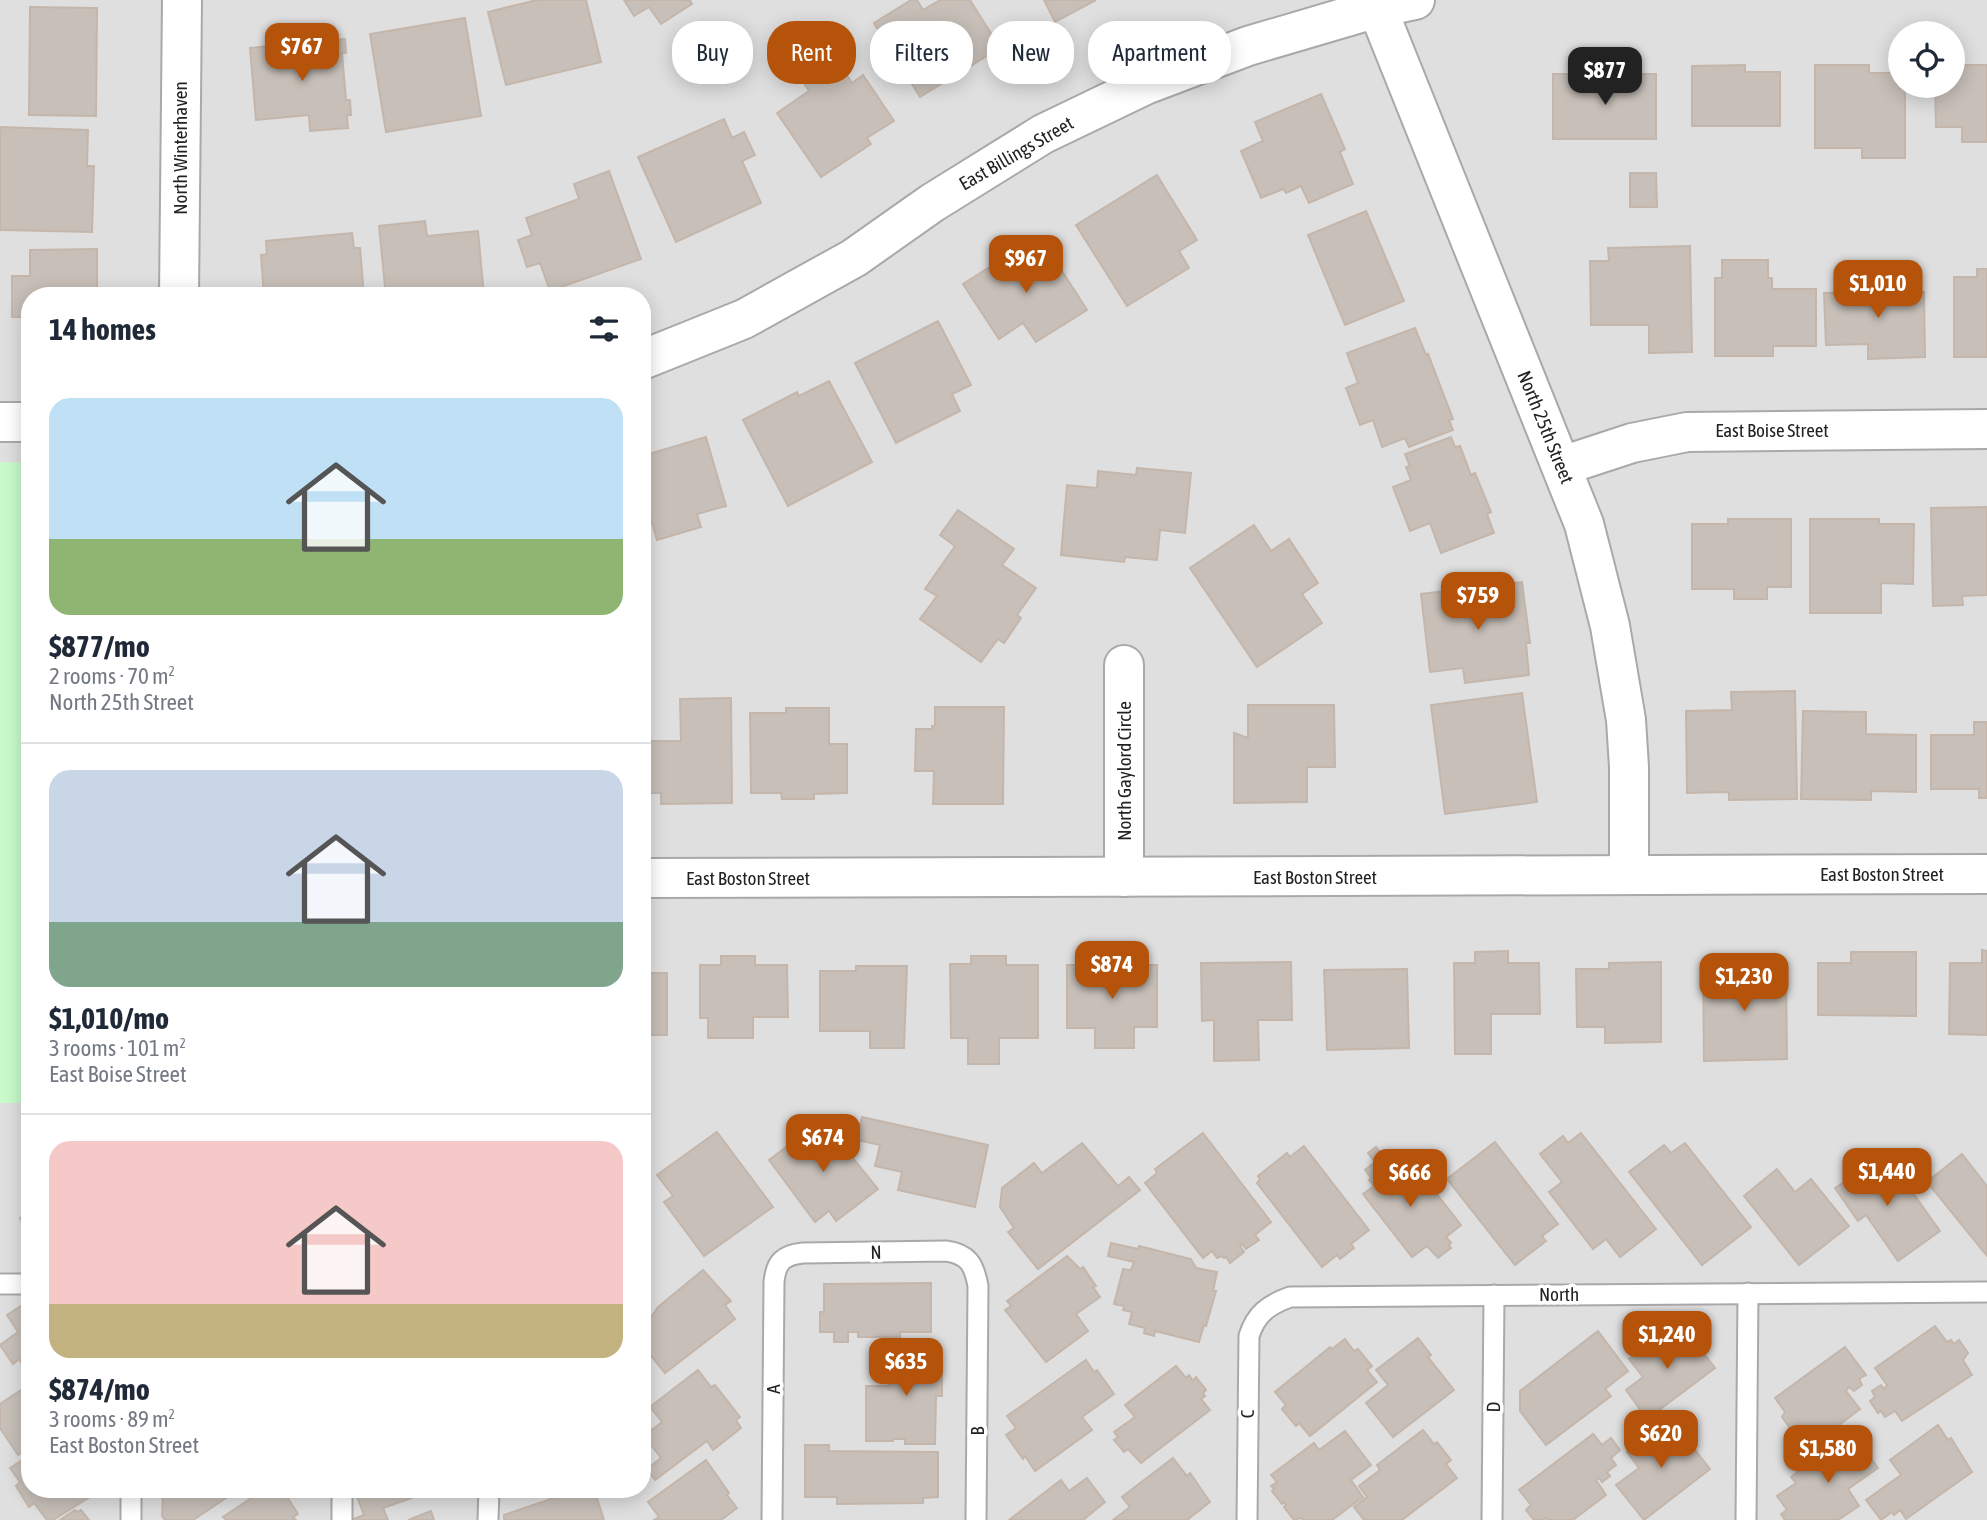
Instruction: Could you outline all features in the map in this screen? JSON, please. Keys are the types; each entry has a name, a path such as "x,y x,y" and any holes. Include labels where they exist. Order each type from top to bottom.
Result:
{"street":[{"name":"North Winterhaven","path":"179,287 181,0"},
{"name":"East Billings Street","path":"651,356 744,319 854,258 932,203 1043,134 1144,85 1248,46 1375,4 1415,0"},
{"name":"North 25th Street","path":"1375,4 1584,524 1599,576 1620,675 1629,767 1629,876"},
{"path":"0,422 21,422"},
{"name":"East Boise Street","path":"1562,466 1632,443 1687,432 1987,429"},
{"name":"North Gaylord Circle","path":"1124,665 1124,877"},
{"name":"East Boston Street","path":"651,878 1987,874"}],"lane":[{"name":"N","path":"781,1259 791,1254 803,1253 946,1251 959,1253 970,1260"},
{"name":"A","path":"772,1520 774,1282 781,1259"},
{"name":"B","path":"970,1260 976,1272 978,1286 976,1520"},
{"path":"0,1284 21,1284"},
{"name":"North","path":"1261,1312 1290,1297 1305,1296 1987,1292"},
{"path":"1746,1520 1748,1293"},
{"name":"D","path":"1492,1520 1494,1295"},
{"name":"C","path":"1247,1520 1248,1351 1253,1323 1261,1312"},
{"path":"131,1498 131,1520"},
{"path":"342,1498 342,1520"},
{"path":"488,1520 489,1498"}],"shaded area":[{"path":"0,0 1987,0 1987,1520 0,1520 0,1103 21,1103 21,1498 651,1498 651,287 21,287 21,463 0,462"}],"green space":[{"path":"0,462 21,463 21,1103 0,1103"}],"building":[{"path":"537,0 586,0 601,62 506,85 488,12"},
{"path":"624,0 690,0 692,4 661,24 649,7 634,16"},
{"path":"911,0 917,0 923,10 940,0 970,0 987,27 987,56 973,65 973,21 877,21"},
{"path":"1044,0 1096,0 1057,21"},
{"path":"30,7 97,8 96,116 29,115"},
{"path":"465,18 481,116 386,132 370,34"},
{"path":"345,39 346,53 342,53 346,100 350,100 348,128 310,131 309,115 256,120 250,48"},
{"path":"1745,65 1745,72 1780,72 1780,126 1692,126 1692,66"},
{"path":"1815,65 1869,65 1869,73 1888,73 1888,98 1905,98 1905,158 1862,158 1862,148 1815,148"},
{"path":"1965,65 1987,65 1987,142 1962,142 1962,127 1936,127 1935,98 1965,98"},
{"path":"1553,74 1656,74 1656,139 1553,139"},
{"path":"863,75 894,121 867,138 871,144 821,177 777,113 809,91 805,84 856,84 856,80"},
{"path":"912,84 941,84 920,97"},
{"path":"1321,94 1345,149 1340,152 1353,184 1309,203 1301,186 1286,193 1283,189 1261,198 1241,151 1263,141 1255,122"},
{"path":"724,119 732,138 744,132 755,155 742,161 761,203 676,242 638,157"},
{"path":"0,127 88,130 87,166 94,166 92,232 0,230"},
{"path":"609,171 641,259 561,287 549,287 540,263 527,267 518,240 532,235 526,218 579,199 574,184"},
{"path":"1630,173 1656,173 1657,207 1630,207"},
{"path":"1157,175 1197,240 1179,251 1189,268 1127,306 1076,225"},
{"path":"1366,211 1404,301 1345,325 1308,235"},
{"path":"425,221 427,236 478,231 483,287 385,287 379,226"},
{"path":"352,233 354,248 360,248 363,287 263,287 261,255 267,254 266,241"},
{"path":"1046,246 1087,310 1036,342 1023,323 999,339 963,284 1013,252 1021,263"},
{"path":"1690,246 1692,352 1649,353 1649,325 1591,325 1590,261 1609,261 1608,248"},
{"path":"97,249 97,287 21,287 21,317 12,317 12,276 30,276 30,250"},
{"path":"1722,260 1768,260 1768,278 1772,278 1772,289 1816,289 1816,346 1773,346 1773,356 1715,356 1715,278 1722,278"},
{"path":"1977,269 1987,269 1987,357 1954,357 1954,277 1977,277"},
{"path":"1869,278 1896,278 1896,293 1924,292 1925,357 1868,359 1868,344 1826,345 1824,293 1869,292"},
{"path":"938,321 971,385 952,394 960,411 896,443 855,363"},
{"path":"1415,328 1453,419 1449,420 1453,430 1409,447 1405,438 1382,447 1373,420 1360,425 1346,388 1358,383 1347,353"},
{"path":"829,381 872,462 788,506 743,420 797,392 799,396"},
{"path":"706,437 726,506 697,514 701,527 657,540 651,520 651,453"},
{"path":"1451,437 1455,447 1460,446 1471,475 1475,473 1491,512 1487,514 1494,533 1441,553 1430,523 1410,531 1393,487 1411,480 1406,467 1410,466 1405,454"},
{"path":"1137,468 1191,473 1185,533 1160,530 1157,560 1125,557 1124,562 1061,555 1067,485 1097,488 1098,471 1136,475"},
{"path":"1987,507 1987,595 1962,596 1963,605 1933,606 1931,508"},
{"path":"958,510 1014,549 1002,565 1036,588 1017,615 1021,618 1004,643 998,639 981,662 920,619 937,596 925,589 955,546 940,535"},
{"path":"1728,519 1791,519 1791,587 1767,587 1767,599 1734,599 1734,589 1692,589 1692,524 1728,524"},
{"path":"1810,519 1879,519 1879,524 1914,524 1913,584 1881,583 1881,613 1810,613"},
{"path":"1254,525 1271,551 1289,539 1318,583 1302,594 1322,623 1257,667 1190,568"},
{"path":"1522,582 1530,643 1526,643 1529,675 1465,683 1463,668 1430,672 1421,594"},
{"path":"1795,691 1797,799 1729,800 1729,792 1687,793 1686,711 1732,710 1731,692"},
{"path":"1522,693 1537,802 1445,814 1431,705"},
{"path":"731,698 732,803 661,804 661,793 651,793 651,741 681,741 680,699"},
{"path":"1248,705 1334,705 1335,767 1307,767 1307,802 1234,803 1234,733 1248,738"},
{"path":"935,707 1004,707 1003,804 933,804 934,771 915,771 916,729 932,729 932,726 935,726"},
{"path":"786,708 829,708 829,744 847,744 847,793 814,794 814,799 782,799 781,793 751,793 750,713 786,713"},
{"path":"1803,711 1866,712 1866,734 1916,735 1916,792 1871,791 1871,800 1801,799"},
{"path":"1974,722 1987,722 1987,798 1979,798 1979,789 1931,789 1931,735 1974,735"},
{"path":"1982,950 1987,951 1987,1035 1949,1034 1950,963 1982,963"},
{"path":"1508,951 1508,963 1539,963 1540,1014 1491,1014 1491,1054 1455,1054 1454,963 1475,963 1475,952"},
{"path":"1851,952 1916,952 1916,1016 1818,1015 1818,963 1851,963"},
{"path":"721,956 755,956 755,965 787,965 788,1017 753,1017 753,1038 708,1038 708,1018 700,1018 700,965 721,965"},
{"path":"971,956 1006,956 1006,965 1038,965 1038,1038 999,1038 999,1064 968,1064 968,1038 951,1038 950,964 971,964"},
{"path":"1291,962 1292,1020 1258,1020 1259,1060 1214,1061 1214,1020 1202,1021 1201,963"},
{"path":"1661,962 1661,1042 1605,1043 1605,1027 1577,1027 1576,969 1609,969 1609,963"},
{"path":"1755,963 1755,970 1786,970 1787,1059 1704,1061 1703,964"},
{"path":"1067,965 1157,965 1157,1027 1134,1027 1134,1048 1095,1048 1095,1028 1067,1028"},
{"path":"856,966 907,966 904,1048 870,1048 870,1031 820,1031 820,971 856,971"},
{"path":"1407,969 1409,1048 1327,1050 1324,970"},
{"path":"651,973 667,973 667,1035 651,1035"},
{"path":"862,1117 988,1145 975,1207 898,1190 902,1172 875,1166 880,1145 857,1140"},
{"path":"822,1120 878,1189 836,1221 829,1211 815,1222 769,1160"},
{"path":"717,1132 773,1207 704,1256 664,1202 673,1196 657,1175"},
{"path":"1203,1133 1271,1222 1255,1235 1259,1240 1246,1249 1242,1244 1240,1246 1244,1252 1230,1263 1226,1257 1217,1258 1212,1251 1203,1258 1145,1183 1157,1173 1155,1169"},
{"path":"1581,1133 1656,1229 1620,1257 1606,1239 1593,1249 1549,1192 1562,1182 1540,1154 1563,1136 1568,1143"},
{"path":"1495,1142 1558,1224 1542,1236 1546,1241 1515,1265 1447,1179"},
{"path":"1082,1143 1118,1186 1129,1177 1140,1190 1038,1269 1008,1232 1014,1228 1000,1207 1002,1188 1034,1163 1042,1173"},
{"path":"1685,1143 1751,1227 1702,1265 1629,1172 1664,1145 1671,1153"},
{"path":"1304,1146 1369,1230 1351,1244 1354,1248 1340,1259 1337,1255 1322,1267 1257,1183 1260,1179 1258,1176 1287,1153 1290,1157"},
{"path":"1376,1147 1406,1186 1421,1174 1461,1225 1446,1237 1451,1248 1438,1258 1427,1246 1412,1257 1363,1194 1374,1186 1365,1170 1375,1162 1368,1153"},
{"path":"1864,1154 1883,1181 1897,1171 1940,1231 1898,1261 1866,1215 1858,1221 1835,1188 1852,1177 1846,1168"},
{"path":"1962,1154 1987,1186 1987,1256 1927,1182"},
{"path":"1777,1169 1795,1192 1811,1179 1849,1226 1799,1265 1744,1196"},
{"path":"1111,1243 1138,1249 1139,1246 1191,1259 1196,1268 1217,1272 1213,1291 1216,1291 1199,1342 1155,1331 1154,1336 1144,1333 1145,1328 1129,1324 1132,1312 1123,1310 1124,1306 1114,1304 1123,1269 1131,1270 1134,1262 1108,1256"},
{"path":"1067,1256 1080,1269 1083,1267 1100,1297 1076,1314 1088,1331 1046,1362 1005,1310 1011,1306 1007,1301"},
{"path":"703,1270 731,1301 725,1305 735,1319 665,1373 651,1356 651,1317 658,1307"},
{"path":"931,1283 931,1332 900,1332 900,1337 858,1337 858,1332 848,1332 848,1342 834,1342 834,1332 820,1332 820,1312 824,1312 824,1284"},
{"path":"21,1306 21,1362 19,1359 13,1364 0,1345 18,1332 7,1315"},
{"path":"1673,1326 1686,1344 1693,1339 1715,1368 1647,1419 1626,1390 1643,1377 1629,1359"},
{"path":"1935,1326 1947,1342 1951,1340 1954,1344 1959,1340 1968,1353 1963,1360 1972,1375 1902,1421 1895,1411 1885,1417 1881,1411 1878,1413 1870,1401 1875,1397 1872,1391 1881,1385 1884,1389 1887,1385 1875,1368"},
{"path":"1598,1331 1628,1371 1605,1389 1611,1396 1546,1445 1520,1411 1520,1391"},
{"path":"1418,1338 1431,1355 1428,1357 1454,1390 1393,1437 1366,1403 1388,1385 1376,1370"},
{"path":"1345,1339 1354,1351 1358,1349 1372,1366 1367,1370 1377,1382 1310,1436 1299,1423 1296,1426 1282,1409 1286,1405 1275,1392 1330,1347 1332,1349"},
{"path":"889,1347 936,1347 936,1367 942,1367 942,1396 936,1396 935,1444 905,1444 905,1439 866,1441 866,1386 889,1386"},
{"path":"1845,1347 1866,1375 1859,1379 1862,1385 1854,1391 1849,1387 1846,1391 1860,1409 1811,1446 1797,1427 1790,1428 1782,1417 1785,1412 1775,1398"},
{"path":"1086,1360 1094,1372 1097,1370 1114,1394 1082,1417 1092,1430 1035,1471 1006,1435 1016,1428 1007,1416"},
{"path":"1176,1366 1186,1378 1189,1375 1193,1381 1196,1377 1206,1390 1201,1399 1210,1410 1141,1463 1128,1449 1124,1452 1114,1440 1118,1437 1114,1432 1135,1417 1125,1405"},
{"path":"698,1370 711,1387 715,1385 740,1417 736,1420 741,1428 713,1450 707,1441 655,1480 651,1474 651,1466 661,1458 651,1445 651,1431 662,1422 651,1406"},
{"path":"21,1390 21,1453 18,1455 0,1428 0,1404"},
{"path":"1671,1419 1710,1469 1644,1520 1616,1485 1639,1468 1627,1452"},
{"path":"1938,1425 1948,1440 1951,1438 1972,1472 1906,1519 1900,1510 1881,1520 1866,1500 1901,1475 1890,1460"},
{"path":"1423,1430 1451,1460 1446,1464 1457,1478 1402,1520 1364,1520 1354,1507 1367,1497 1359,1486 1380,1470 1377,1465"},
{"path":"1345,1431 1371,1465 1351,1480 1363,1497 1332,1520 1294,1520 1284,1507 1284,1502 1282,1504 1272,1491 1274,1489 1271,1486 1277,1482 1271,1475 1314,1443 1319,1450"},
{"path":"1593,1434 1602,1445 1611,1438 1620,1450 1611,1458 1616,1465 1607,1472 1610,1476 1602,1482 1599,1478 1596,1480 1606,1495 1573,1520 1534,1520 1526,1510 1531,1505 1519,1490"},
{"path":"1856,1437 1878,1468 1848,1489 1859,1506 1838,1520 1785,1520 1781,1514 1787,1510 1777,1496 1796,1483 1791,1477 1820,1456 1824,1460"},
{"path":"805,1445 829,1445 829,1451 938,1452 938,1497 923,1498 923,1503 837,1504 837,1497 805,1497"},
{"path":"1173,1458 1187,1476 1190,1473 1210,1502 1187,1520 1113,1520 1130,1507 1122,1497"},
{"path":"706,1460 737,1508 721,1520 654,1520 659,1517 648,1502"},
{"path":"21,1461 21,1494 16,1486 20,1482 10,1468"},
{"path":"1087,1478 1105,1502 1083,1520 1009,1520 1061,1480 1069,1491"},
{"path":"23,1498 88,1498 53,1520 47,1520 34,1503 29,1507"},
{"path":"163,1498 226,1498 193,1520 165,1520 162,1516"},
{"path":"252,1498 288,1498 298,1514 293,1517 296,1520 226,1520 223,1517"},
{"path":"357,1498 411,1498 383,1508 388,1520 351,1520 364,1515"},
{"path":"554,1498 597,1498 604,1520 504,1520 504,1515"},
{"path":"75,1510 81,1510 89,1520 60,1520"},
{"path":"431,1511 434,1520 408,1520"}]}
